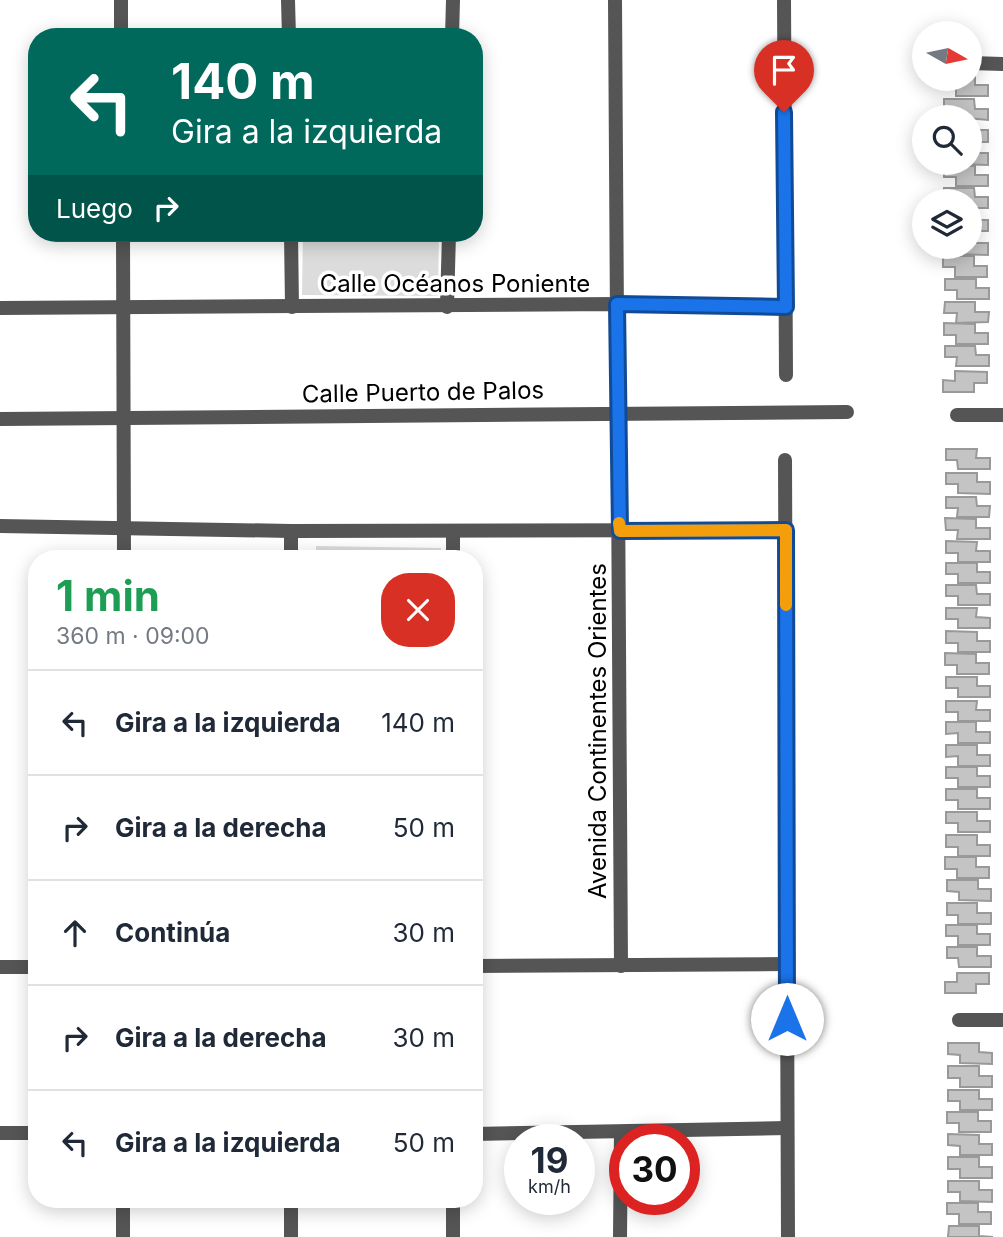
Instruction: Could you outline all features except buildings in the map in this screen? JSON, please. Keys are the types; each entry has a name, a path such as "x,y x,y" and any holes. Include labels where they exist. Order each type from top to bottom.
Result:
{"street":[{"path":"121,0 121,28"},
{"path":"288,0 289,28"},
{"path":"452,28 453,0"},
{"name":"Avenida Continentes Orientes","path":"615,0 621,967"},
{"path":"784,0 786,375"},
{"path":"982,63 1003,64"},
{"path":"123,242 124,550"},
{"path":"291,242 292,307"},
{"path":"447,307 449,242"},
{"name":"Calle Océanos Poniente","path":"0,308 617,304 786,307"},
{"name":"Calle Puerto de Palos","path":"0,419 847,412"},
{"path":"957,415 1003,415"},
{"path":"785,460 788,1237"},
{"path":"0,526 291,531 786,530"},
{"path":"291,531 291,550"},
{"path":"453,531 453,550"},
{"path":"483,966 787,964"},
{"path":"0,967 28,967"},
{"path":"959,1020 1003,1020"},
{"path":"700,1130 787,1128"},
{"path":"483,1134 609,1132"},
{"path":"0,1133 28,1133"},
{"path":"123,1208 123,1237"},
{"path":"291,1208 291,1237"},
{"path":"453,1208 453,1237"},
{"path":"620,1215 620,1237"}],"shaded area":[{"path":"303,242 439,242 438,296 302,295"},
{"path":"316,546 441,548 441,550 316,550"}],"slow traffic":[{"path":"619,523 620,531 786,530 786,605"}],"route":[{"path":"784,112 786,307 617,304 617,412 620,531 786,530 787,1019"}]}
